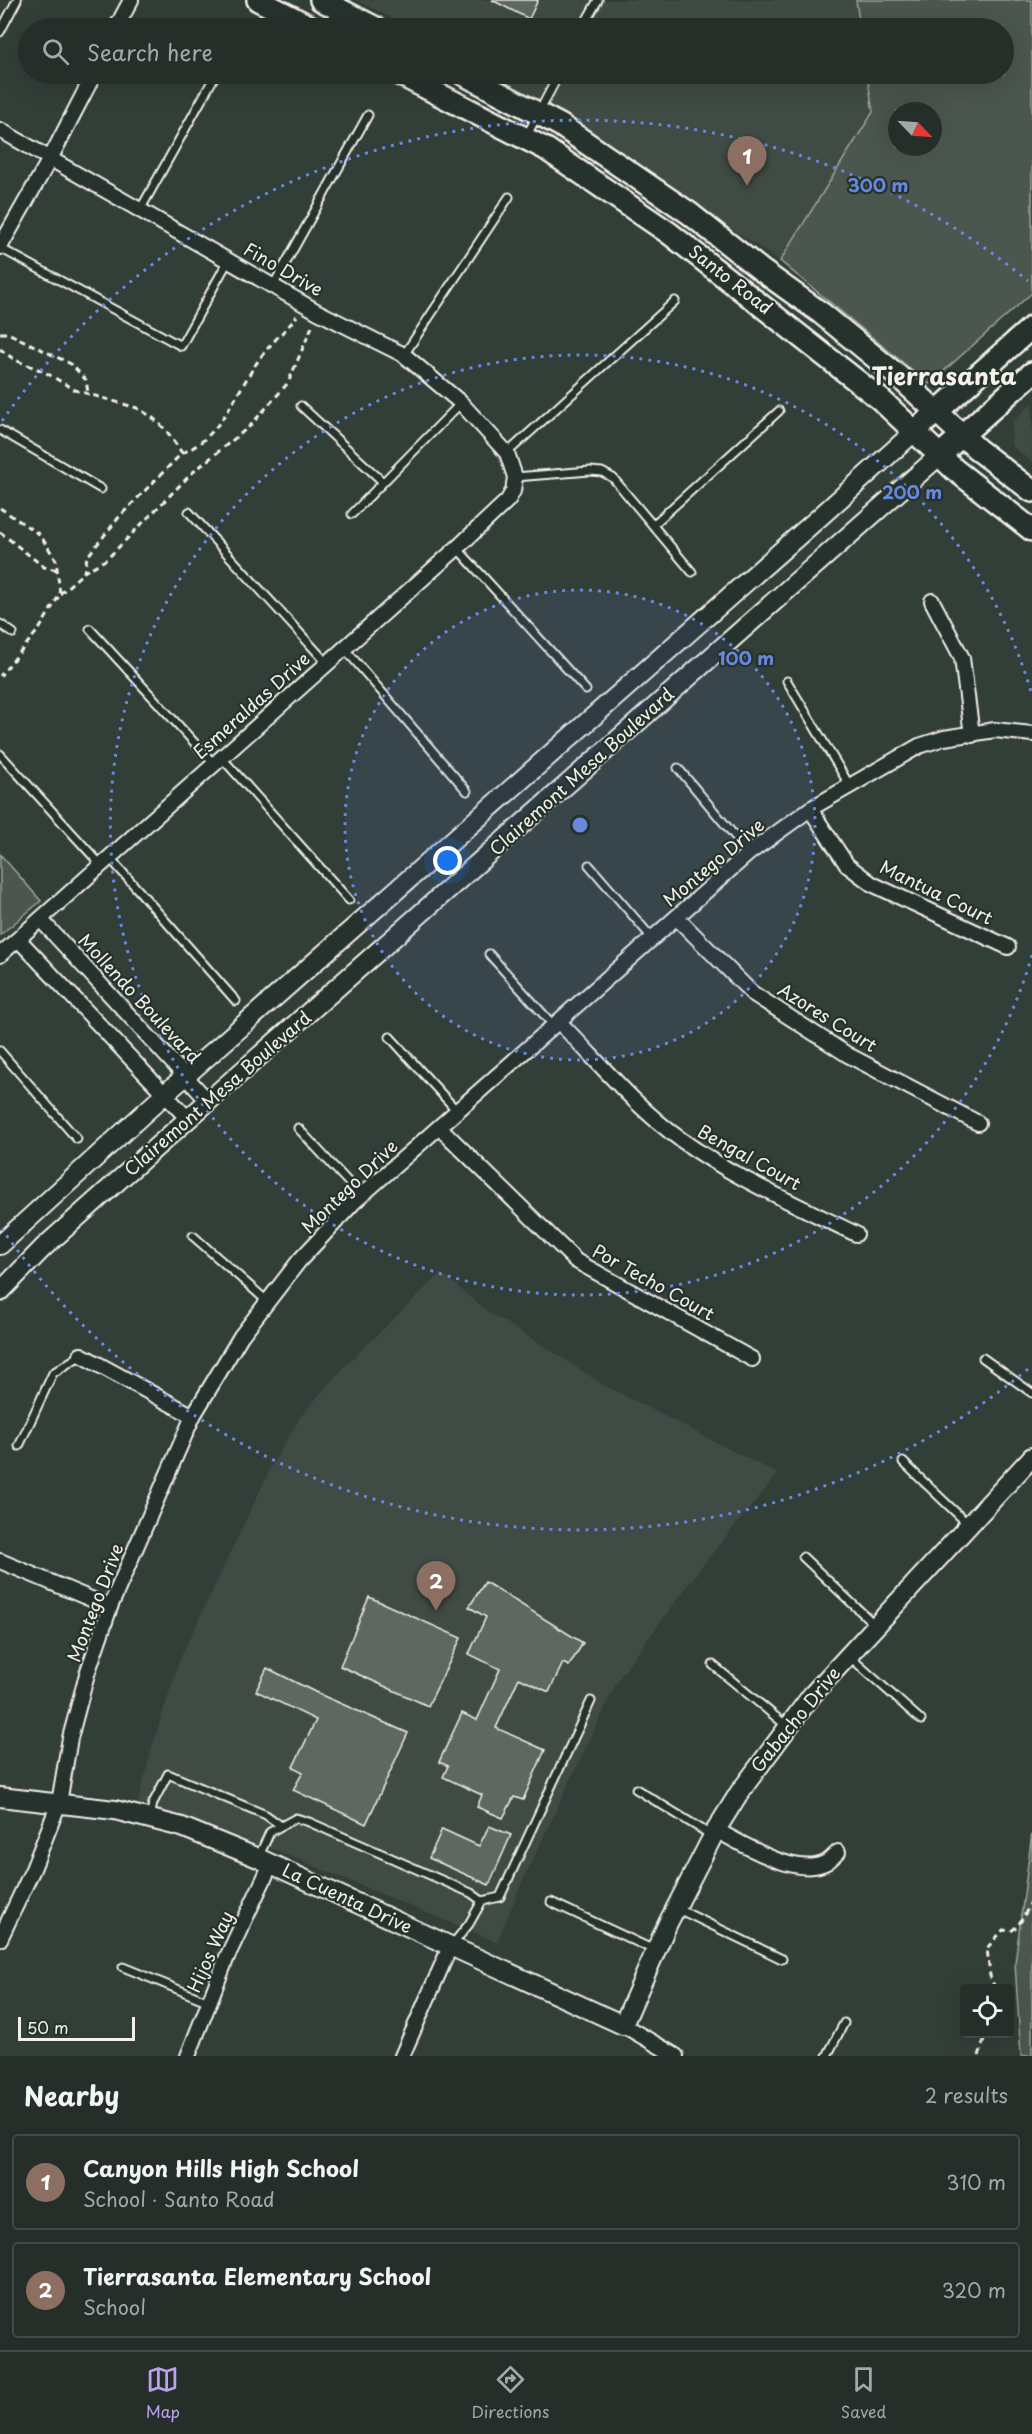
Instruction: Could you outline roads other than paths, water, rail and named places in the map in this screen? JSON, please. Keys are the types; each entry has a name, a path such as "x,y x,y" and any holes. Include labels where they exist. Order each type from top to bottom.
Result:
{"main road":[{"path":"258,0 293,18"},
{"path":"321,0 356,18"},
{"name":"Santo Road","path":"419,84 546,149 669,233 880,399 954,469 1032,530"},
{"name":"Santo Road","path":"482,84 560,125 689,213 898,376 977,449 1032,490"},
{"name":"Clairemont Mesa Boulevard","path":"0,1245 165,1094 1032,327"},
{"name":"Clairemont Mesa Boulevard","path":"0,1292 44,1247 1032,373"},
{"name":"Gabacho Drive","path":"623,2025 676,1908 714,1833 739,1792 812,1695 1032,1457"},
{"name":"La Cuenta Drive","path":"0,1797 115,1810 182,1827 264,1861 623,2025"}],"street":[{"path":"121,18 131,0"},
{"path":"1,242 51,158 89,84"},
{"name":"Fino Drive","path":"0,130 318,312 404,355 461,403 507,453 515,477"},
{"name":"Esmeraldas Drive","path":"0,955 457,548 508,500 513,491 515,477"},
{"path":"932,601 962,658 972,735"},
{"name":"Montego Drive","path":"0,1939 33,1869 58,1803 70,1738 87,1674 110,1607 193,1416 241,1336 299,1261 361,1196 749,853 810,809 918,747 944,738 995,730 1032,734"},
{"name":"Mantua Court","path":"810,809 847,865 872,884 1008,947"},
{"name":"Azores Court","path":"677,918 752,993 848,1055 978,1123"},
{"name":"Mollendo Boulevard","path":"41,920 209,1102"},
{"path":"19,940 189,1120"},
{"name":"Bengal Court","path":"556,1024 679,1139 735,1174 856,1234"},
{"name":"Por Techo Court","path":"440,1128 576,1261 752,1359"},
{"path":"81,1354 193,1416"},
{"path":"0,1560 110,1607"},
{"path":"714,1833 785,1864 809,1866 826,1863 838,1852"},
{"name":"Hijos Way","path":"188,2056 264,1861"},
{"path":"402,2056 450,1947"},
{"name":"La Cuenta Drive","path":"623,2025 676,2056"}],"lane":[{"path":"0,32 17,0"},
{"path":"588,18 598,0"},
{"path":"140,210 210,84"},
{"path":"525,138 554,84"},
{"path":"273,286 368,115"},
{"path":"404,355 509,197"},
{"path":"1,242 182,346 228,260"},
{"path":"507,453 675,301"},
{"path":"352,514 461,403"},
{"path":"301,406 383,482"},
{"path":"653,525 779,411"},
{"path":"0,430 101,489"},
{"path":"515,477 602,472 613,478 692,572"},
{"path":"189,512 327,663"},
{"path":"457,548 586,690"},
{"path":"0,624 13,633"},
{"path":"90,630 349,900"},
{"path":"344,648 467,792"},
{"path":"787,681 850,786"},
{"path":"0,754 236,1001"},
{"path":"678,768 749,853"},
{"path":"589,865 653,939"},
{"path":"489,954 556,1024"},
{"path":"390,1037 458,1112"},
{"path":"0,1051 77,1138"},
{"path":"298,1128 361,1196"},
{"path":"193,1236 268,1302"},
{"path":"19,1446 53,1373 81,1354"},
{"path":"983,1358 1032,1393"},
{"path":"903,1462 969,1525"},
{"path":"803,1557 876,1626"},
{"path":"848,1656 921,1720"},
{"path":"713,1665 788,1727"},
{"path":"450,1947 469,1924 482,1901 500,1897 591,1701"},
{"path":"150,1818 153,1803 168,1774 266,1815 280,1825"},
{"path":"636,1789 714,1833"},
{"path":"264,1861 270,1832 296,1818 471,1893 482,1901"},
{"path":"551,1902 656,1951"},
{"path":"676,1908 782,1959"},
{"path":"123,1967 209,2002"},
{"path":"827,2056 844,2023"}],"place":[{"name":"Canyon Hills High School","path":"747,186"},
{"name":"Tierrasanta Elementary School","path":"436,1611"}],"district":[{"name":"Tierrasanta","path":"944,377"}]}
